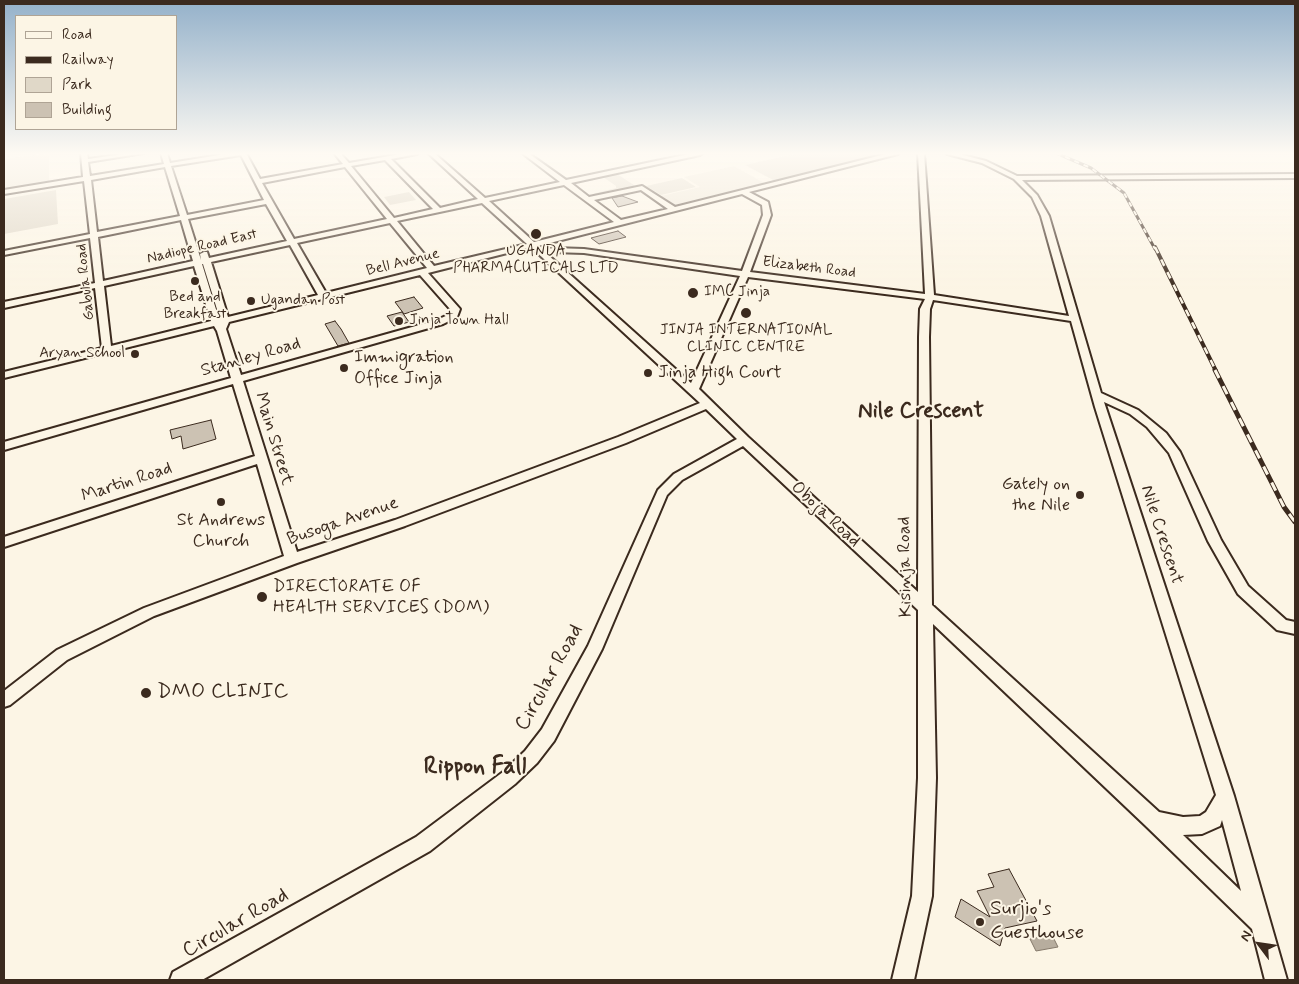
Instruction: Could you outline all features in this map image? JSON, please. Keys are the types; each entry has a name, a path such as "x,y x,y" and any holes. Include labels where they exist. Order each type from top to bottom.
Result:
{"street":[{"name":"Gabula Road","path":"89,199 107,350"},
{"name":"Main Street","path":"182,199 292,559"},
{"path":"374,199 427,271"},
{"path":"426,199 437,210"},
{"name":"Nadiope Road East","path":"4,305 486,199"},
{"path":"590,199 620,223"},
{"path":"658,199 674,210"},
{"name":"Bell Avenue","path":"4,375 221,325 427,271 536,249 620,223 714,199"},
{"path":"693,390 744,274 766,216 766,209 761,201 757,199"},
{"name":"Kisinja Road","path":"903,980 922,896 927,778 923,434 925,309 930,297 923,199"},
{"name":"Nile Crescent","path":"1036,199 1045,216 1073,319 1225,796 1276,980"},
{"name":"Oboja Road","path":"481,200 693,390 744,440 1154,820 1260,924"},
{"path":"4,253 268,201 324,297"},
{"name":"Elizabeth Road","path":"536,249 584,251 744,274 930,297 1073,319"},
{"name":"Stanley Road","path":"4,446 440,322 454,315 455,309 427,271"},
{"path":"1098,395 1134,412 1162,436 1174,452 1215,541 1243,590 1282,626 1295,628"},
{"name":"Busoga Avenue","path":"4,700 62,654 140,617 292,559 400,523 613,444 707,404"},
{"name":"Circular Road","path":"181,980 423,844 510,778 531,757 548,735 594,649 662,493 678,476 744,440"},
{"name":"Martin Road","path":"4,542 261,458"},
{"path":"1154,820 1183,826 1202,825 1213,819 1225,796"}],"shaded area":[{"path":"665,199 705,199 676,206"},
{"path":"1052,935 1058,947 1036,951 1030,939"}],"green space":[{"path":"4,199 57,199 58,224 4,234"},
{"path":"385,199 416,200 390,205"}],"building":[{"path":"613,199 630,199 638,202 618,207"},
{"path":"618,231 626,237 599,244 591,238"},
{"path":"414,297 423,308 404,314 395,302"},
{"path":"402,312 409,322 394,326 387,316"},
{"path":"335,321 349,343 338,346 325,324"},
{"path":"211,420 216,439 183,449 181,436 172,439 170,430"},
{"path":"1009,869 1037,921 1005,928 1000,946 955,917 961,899 990,917 977,891 994,887 988,874"}],"railway":[{"path":"1127,199 1155,249"},
{"path":"1155,247 1216,371"},
{"path":"1215,370 1284,507 1295,522"}],"place":[{"name":"UGANDA PHARMACUTICALS LTD","path":"536,234"},
{"name":"Bed and Breakfast","path":"195,281"},
{"name":"IMC Jinja","path":"693,293"},
{"name":"Ugandan Post","path":"251,301"},
{"name":"JINJA INTERNATIONAL CLINIC CENTRE","path":"746,313"},
{"name":"Jinja Town Hall","path":"399,321"},
{"name":"Aryan School","path":"135,354"},
{"name":"Immigration Office Jinja","path":"344,368"},
{"name":"Jinja High Court","path":"648,373"},
{"name":"Gately on the Nile","path":"1080,495"},
{"name":"St Andrews Church","path":"221,502"},
{"name":"DIRECTORATE OF HEALTH SERVICES (DOM)","path":"262,597"},
{"name":"DMO CLINIC","path":"146,693"},
{"name":"Surjio's Guesthouse","path":"980,922"}],"district":[{"name":"Nile Crescent","path":"921,412"},
{"name":"Rippon Fall","path":"475,768"}]}
